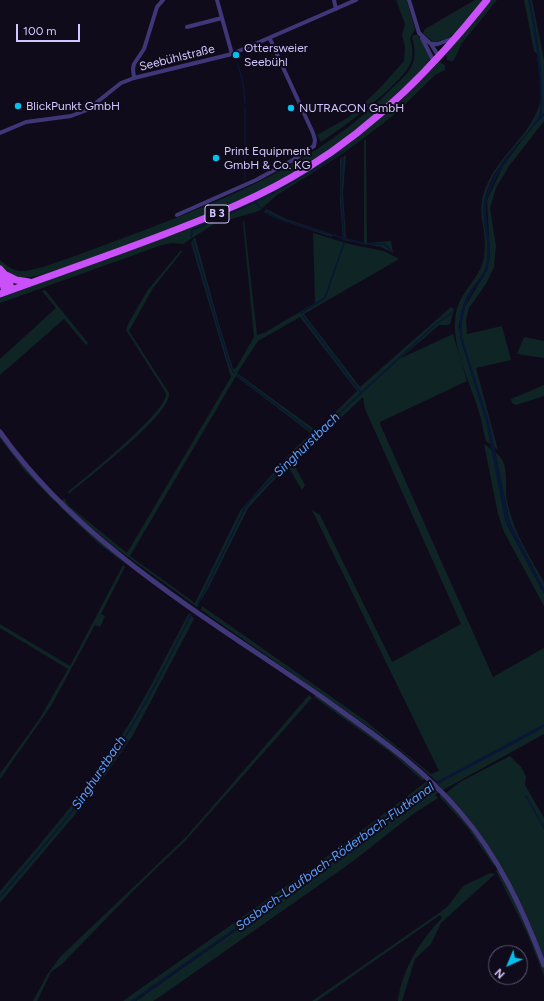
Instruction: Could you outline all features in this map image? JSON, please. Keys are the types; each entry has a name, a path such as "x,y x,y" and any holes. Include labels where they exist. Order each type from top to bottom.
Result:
{"main road":[{"name":"B 3","path":"6,292 214,215 266,191 306,169 361,131 390,106 436,60 487,0"},
{"path":"0,269 3,274 6,292"},
{"path":"3,274 21,282 33,282"}],"street":[{"path":"134,78 134,64 144,49 157,7 163,0"},
{"path":"216,0 232,54"},
{"path":"334,0 336,9"},
{"name":"Seebühlstraße","path":"0,134 26,122 71,116 87,110 121,83 134,78 232,54 270,39 356,0"},
{"path":"409,0 419,32 436,60"},
{"path":"187,27 222,18"},
{"path":"431,44 449,41 462,31"},
{"path":"419,32 431,44 436,60"},
{"path":"177,215 256,180 293,160 314,146 315,140 311,129 270,39"},
{"path":"0,432 40,483 100,539 163,587 365,728 430,781 474,830 499,866 521,910 544,964"}],"green space":[{"path":"396,0 407,0 415,30 410,38 413,53 411,62 397,82 385,93 343,127 321,142 317,135 349,117 379,89 404,61 405,47 402,35 405,24"},
{"path":"475,0 484,0 468,20 449,37 441,41 433,42 423,33 425,29"},
{"path":"491,0 497,0 462,43 454,60 447,60 446,54"},
{"path":"524,0 532,0 544,60 544,121 509,166 496,188 490,208 496,246 494,267 486,284 469,308 466,320 467,334 502,326 511,360 476,368 498,450 486,441 479,412 458,350 455,325 456,313 458,305 479,272 484,257 485,246 481,211 484,192 495,170 525,132 537,112 540,102 540,78 537,54 534,51","holes":["528,132 503,166 487,200 490,257 483,277 464,308 461,325 458,330 462,311 467,297 483,274 486,267 488,247 484,213 487,190 505,159"]},
{"path":"413,35 418,35 431,58 427,65 382,110 316,159 268,187 200,218 46,274 26,278 11,274 0,265 0,260 11,268 25,271 43,267 80,254 208,205 240,191 303,158 360,118 405,76 413,63"},
{"path":"439,62 445,65 445,70 435,75 395,114 336,158 277,195 259,211 214,224 183,244 172,243 162,245 0,303 0,298 210,219 352,140 404,98"},
{"path":"366,139 367,243 391,241 393,253 381,247 343,240 340,203 340,159 346,155 343,193 346,238 364,243 364,141"},
{"path":"266,209 286,219 332,234 332,237 280,220 265,213 264,212"},
{"path":"244,219 257,335 264,333 315,303 313,233 349,244 384,251 399,259 304,314 360,387 451,307 454,309 450,324 439,325 401,358 453,334 467,381 380,422 380,424 493,677 544,648 544,734 443,790 434,779 401,751 362,722 201,610 202,606 363,719 431,774 439,771 312,510 320,515 392,662 461,624 365,409 363,397 293,463 305,485 302,490 289,468 285,468 248,508 209,587 197,607 117,549 62,501 64,498 69,506 127,553 231,377 191,243 195,237 233,369 236,368 254,337 243,223","holes":["300,317 357,391 319,428 314,429 237,373 258,341","236,376 309,432 310,435 294,449 240,511 195,603 130,556"]},
{"path":"181,250 182,252 153,288 129,331 169,393 166,403 143,430 109,461 69,494 68,492 141,428 164,402 166,393 126,330 147,291"},
{"path":"45,290 88,343 86,345 64,319 0,375 0,359 56,308 42,291"},
{"path":"524,337 544,341 544,358 517,354"},
{"path":"544,385 544,396 516,405 512,403 511,399"},
{"path":"0,434 55,500 55,502 24,470 0,438"},
{"path":"484,444 492,450 507,525 544,594 544,606 504,532 498,514"},
{"path":"495,452 500,457 505,468 506,495 513,523 522,543 544,582 544,589 510,523"},
{"path":"58,505 60,505 124,563 98,543"},
{"path":"123,565 125,567 101,614 105,616 100,627 95,625 51,706 0,779 0,774 40,718 68,669 0,628 0,624 70,666"},
{"path":"189,613 194,619 133,735 109,770 73,817 0,903 0,891 68,809 119,741 150,687"},
{"path":"309,695 312,698 186,840 135,889 62,964 51,972 37,1001 33,1001 47,975 60,957 186,837"},
{"path":"316,695 360,726 425,778 424,780 422,780 390,752 314,697"},
{"path":"510,756 521,767 526,776 525,785 544,818 544,958 515,891 503,870 477,830 446,793 460,782"},
{"path":"426,782 431,785 337,857 131,1001 123,1001 316,865"},
{"path":"433,787 439,792 435,795 438,798 413,814 352,862 161,996 153,1001 136,1001 356,846"},
{"path":"440,794 463,817 495,864 494,866 467,827 440,797"},
{"path":"497,869 507,883 544,967 544,976 527,933 496,871"},
{"path":"490,873 495,874 441,923 431,944 415,959 402,1001 398,1001 403,978 419,946 442,918 440,915 317,1001 312,1001 439,913 448,906 463,886"}],"water":[{"path":"528,0 530,0 538,42 542,85 542,114 544,113 544,116 508,158 488,197 486,215 490,253 488,268 471,294 466,306 462,324 462,337 489,422 510,523 544,589 544,594 505,521 486,422 459,331 461,312 465,300 483,274 487,260 488,252 484,208 489,188 494,176 539,116 539,77 533,25"},
{"path":"544,724 544,727 424,793 356,846 135,1001 131,1001 337,857 436,782"}],"waterway":[{"path":"238,65 243,82 245,103"},
{"path":"245,107 245,181"},
{"path":"191,237 192,230 269,195 343,151"},
{"path":"343,158 341,186 344,239"},
{"path":"256,203 262,209"},
{"path":"266,212 282,220 364,244"},
{"path":"193,241 230,366 234,373"},
{"path":"301,313 325,298 344,243"},
{"path":"366,244 385,244 391,251"},
{"name":"Singhurstbach","path":"198,604 249,502 293,456 436,324 452,313"},
{"path":"303,316 361,393"},
{"path":"237,375 315,434"},
{"name":"Singhurstbach","path":"0,897 75,808 127,735 191,615"},
{"path":"526,796 544,828"}],"place":[{"name":"Ottersweier Seebühl","path":"236,55"},
{"name":"BlickPunkt GmbH","path":"18,106"},
{"name":"NUTRACON GmbH","path":"291,108"},
{"name":"Print Equipment GmbH & Co. KG","path":"216,158"}],"water label":[{"name":"Sasbach-Laufbach-Röderbach-Flutkanal","path":"335,857"}]}
